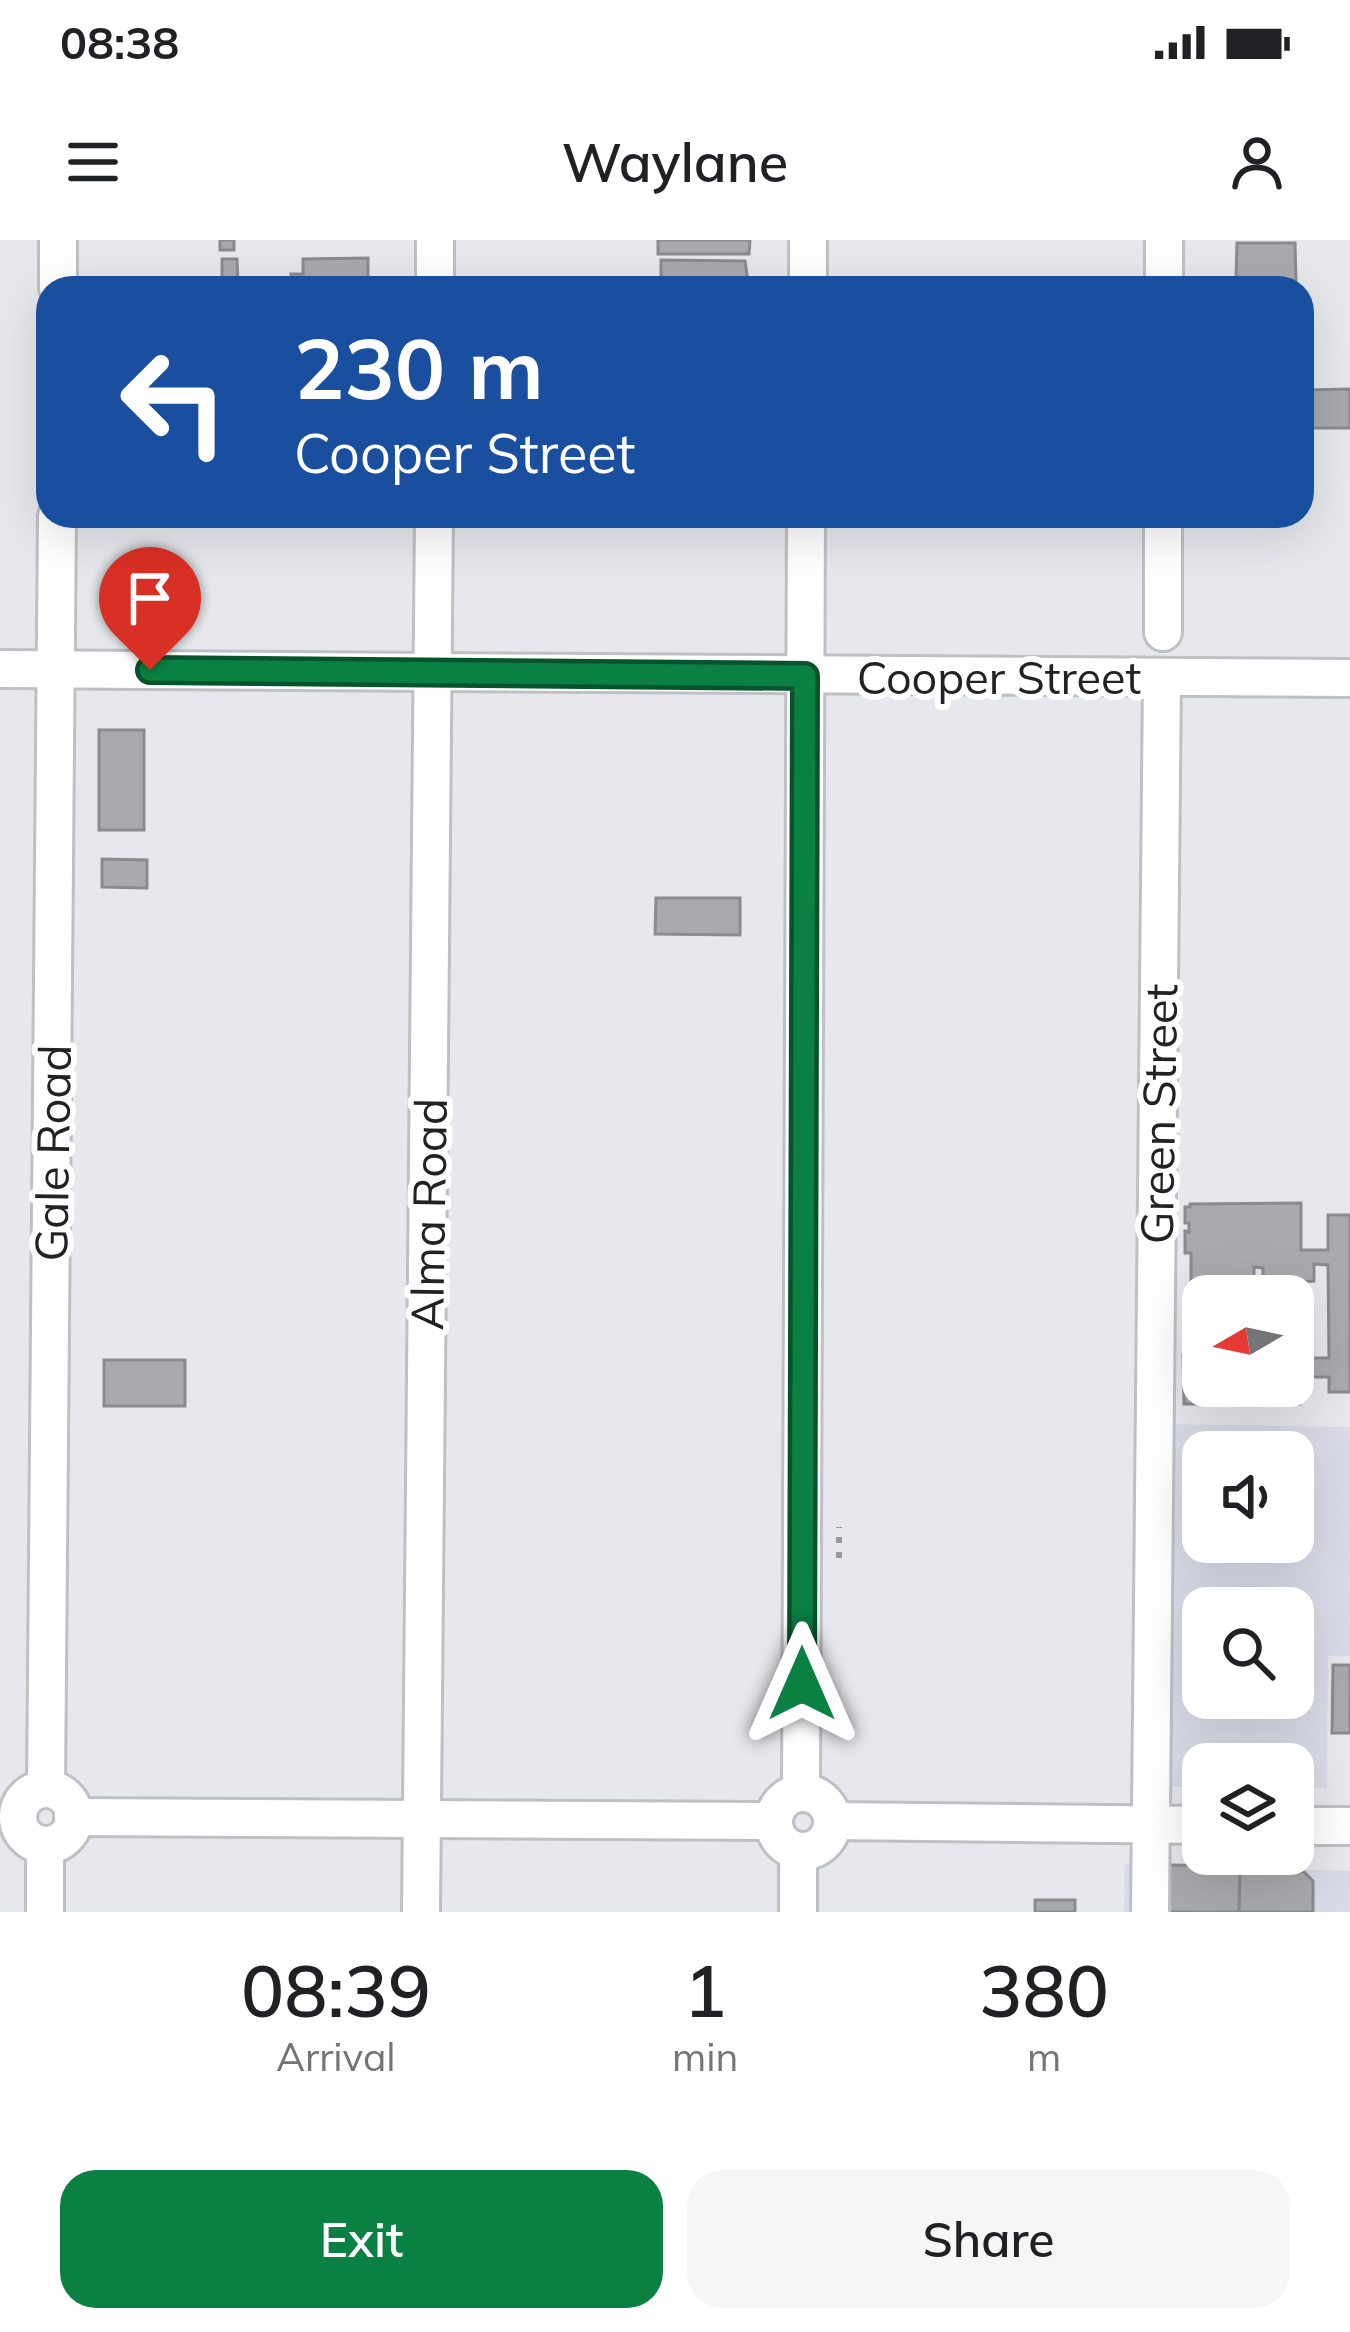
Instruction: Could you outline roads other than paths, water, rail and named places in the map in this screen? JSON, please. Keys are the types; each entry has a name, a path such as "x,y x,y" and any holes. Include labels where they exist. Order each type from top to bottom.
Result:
{"street":[{"path":"58,240 58,276"},
{"path":"435,240 435,276"},
{"path":"808,240 808,276"},
{"path":"1164,240 1164,276"},
{"name":"Gale Road","path":"46,1789 57,528"},
{"name":"Alma Road","path":"421,1912 434,528"},
{"path":"801,1792 806,528"},
{"path":"1163,528 1163,632"},
{"name":"Cooper Street","path":"0,669 1350,678"},
{"name":"Green Street","path":"1150,1912 1162,677"},
{"path":"46,1789 62,1795 73,1817 68,1833 45,1845 23,1833 9,1816 30,1794 46,1789"},
{"path":"798,1912 798,1864 803,1852 821,1845 832,1821 825,1803 801,1792 783,1800 773,1821 781,1841 803,1852"},
{"path":"73,1817 773,1821"},
{"path":"832,1821 1182,1825"},
{"path":"1314,1826 1350,1826"},
{"path":"45,1845 45,1912"}]}
